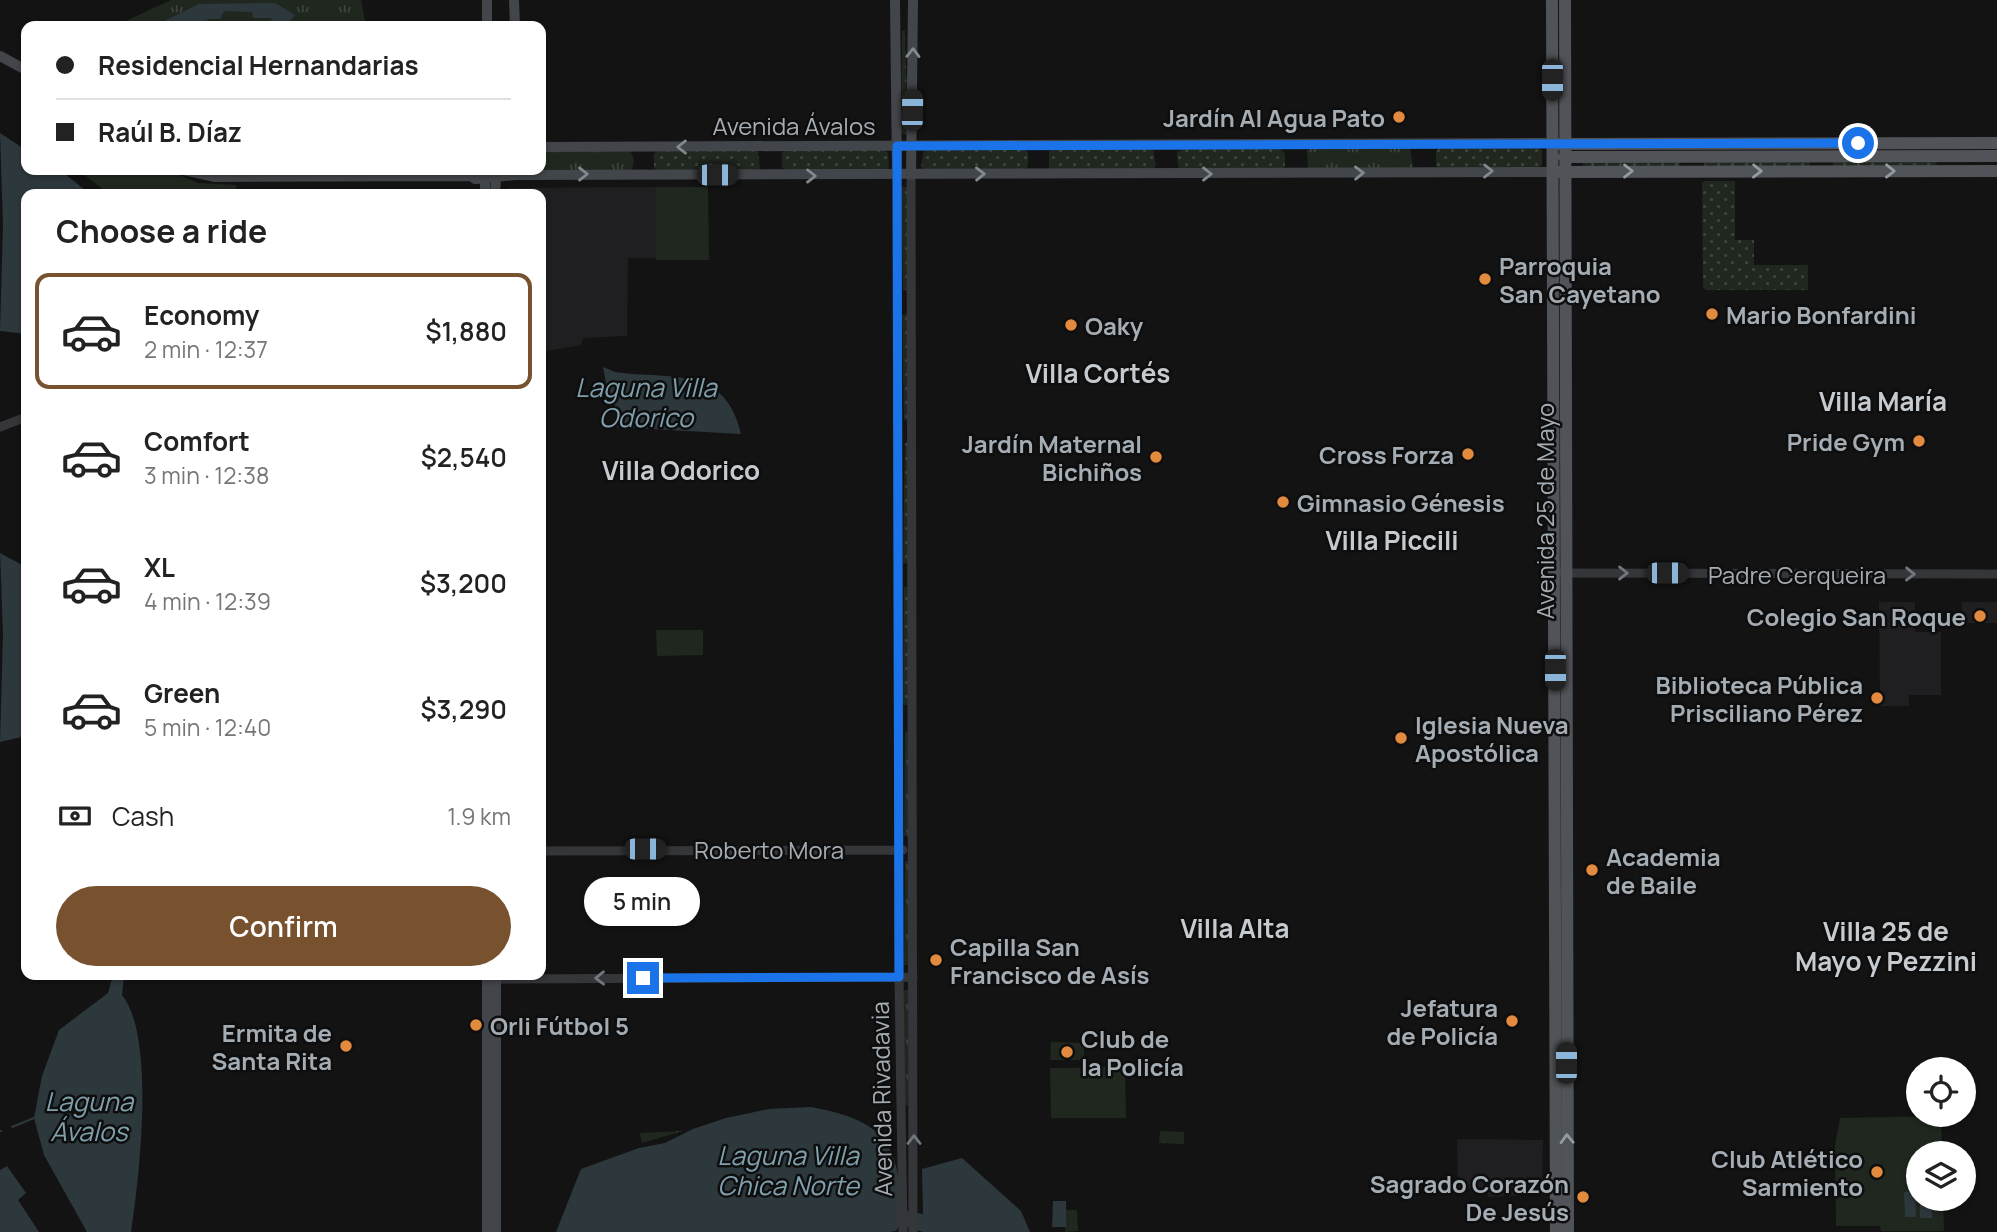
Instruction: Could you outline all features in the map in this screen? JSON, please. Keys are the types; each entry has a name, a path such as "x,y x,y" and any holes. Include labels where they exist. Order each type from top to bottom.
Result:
{"main road":[{"path":"487,0 487,21"},
{"path":"514,0 514,21"},
{"name":"Avenida Rivadavia","path":"895,0 897,175"},
{"name":"Avenida Rivadavia","path":"911,175 913,0"},
{"name":"Avenida 25 de Mayo","path":"1552,0 1560,148 1558,172"},
{"name":"Avenida 25 de Mayo","path":"1565,0 1558,172 1568,1232"},
{"path":"0,56 21,67"},
{"path":"1560,148 1997,143"},
{"name":"Avenida Ávalos","path":"546,146 1560,148"},
{"path":"1560,148 1997,156"},
{"path":"1558,172 1997,171"},
{"name":"Avenida Ávalos","path":"546,172 911,175 1558,172"},
{"name":"Avenida Ávalos","path":"206,175 263,175"},
{"name":"Avenida Ávalos","path":"418,175 471,176 475,179 489,175"},
{"name":"Avenida 25 de Mayo","path":"1556,1232 1560,572"},
{"path":"487,1232 491,980"},
{"path":"491,980 496,1232"}],"street":[{"name":"Avenida Rivadavia","path":"897,175 899,977 909,1208 914,1232"},
{"name":"Avenida Rivadavia","path":"903,1232 909,1208 913,977 911,175"},
{"path":"0,427 21,419"},
{"name":"Padre Cerqueira","path":"1560,572 1997,575"},
{"name":"Roberto Mora","path":"546,851 913,850"},
{"path":"546,977 913,977"}],"shaded area":[{"path":"656,187 656,258 628,258 627,336 583,338 581,345 546,351 546,189 508,188"},
{"path":"1879,602 1915,602 1915,632 1941,632 1941,695 1909,695 1909,706 1880,706"},
{"name":"Colegio San Roque","path":"1962,602 1997,602 1997,623 1962,623"},
{"path":"1457,1139 1543,1140 1542,1194 1488,1197 1487,1188 1458,1189"}],"green space":[{"path":"171,0 361,0 365,21 126,21"},
{"path":"905,30 906,135 901,133 902,31"},
{"path":"1312,147 1410,148 1413,166 1410,169 1312,170 1308,167 1307,151"},
{"path":"1022,148 1028,152 1028,166 1025,170 924,171 921,167 924,149"},
{"path":"1053,148 1153,149 1156,165 1153,170 1054,170 1049,168 1049,151"},
{"path":"1280,148 1285,154 1285,167 1281,171 1183,171 1178,167 1177,153 1182,149"},
{"path":"1440,148 1538,148 1542,150 1542,165 1538,168 1440,169 1436,166 1436,151"},
{"path":"883,149 888,153 889,167 885,171 786,172 782,167 782,153 787,150"},
{"path":"546,150 629,150 633,158 630,172 546,170"},
{"path":"658,150 758,151 760,168 756,172 659,171 654,168 654,154"},
{"path":"1705,161 1810,161 1810,169 1704,168"},
{"path":"1936,161 1937,167 1833,168 1833,162"},
{"path":"1680,162 1680,168 1583,169 1583,163"},
{"path":"84,175 180,175 198,183 236,185 236,189 103,189"},
{"path":"1735,181 1735,240 1754,240 1754,265 1808,265 1808,290 1706,290 1703,287 1702,183"},
{"path":"656,187 708,187 709,260 656,260"},
{"path":"901,187 908,187 908,290 903,290"},
{"path":"907,314 907,420 904,420 902,315"},
{"path":"905,442 908,443 909,564 903,563"},
{"path":"904,587 909,587 910,705 903,705"},
{"path":"656,630 703,630 703,655 657,656"},
{"path":"908,731 909,837 904,836 905,732"},
{"path":"905,861 909,861 909,965 904,965"},
{"path":"904,990 908,990 908,1106 904,1104"},
{"path":"1051,1042 1084,1043 1084,1060 1050,1060"},
{"path":"1125,1067 1126,1118 1051,1118 1050,1068"},
{"name":"Club Atlético Sarmiento","path":"1906,1117 1906,1127 1941,1127 1942,1141 1906,1141 1906,1211 1943,1211 1944,1231 1881,1231 1880,1226 1836,1226 1835,1146 1840,1118"},
{"path":"683,1131 642,1143 640,1133"},
{"path":"1160,1131 1184,1132 1184,1144 1159,1143"},
{"path":"1066,1210 1077,1210 1078,1231 1065,1232"}],"water":[{"path":"275,3 295,15 290,21 271,21 272,18 253,18 252,12 224,11 220,19 164,21 199,4"},
{"path":"0,133 21,147 21,175 66,175 84,189 21,189 21,333 0,331 3,226"},
{"name":"Laguna Villa Odorico","path":"603,367 615,372 693,380 709,386 723,396 734,412 741,434 615,427 616,409 612,402 602,399 602,392 607,389"},
{"path":"0,553 21,564 21,737 0,742 3,634"},
{"name":"Laguna Ávalos","path":"112,980 124,980 122,995 132,1015 139,1042 142,1075 141,1145 131,1232 87,1232 44,1155 34,1118 42,1076 59,1030 108,993"},
{"name":"Laguna Villa Chica Norte","path":"811,1107 854,1119 881,1137 896,1166 900,1210 923,1214 922,1169 962,1158 1021,1211 1030,1232 923,1232 900,1225 896,1231 889,1232 556,1232 581,1169 639,1148 665,1143 693,1129 726,1118 769,1109"},
{"path":"7,1166 26,1193 18,1200 39,1232 0,1232 0,1170"},
{"path":"1904,1192 1906,1211 1916,1211 1916,1217 1905,1217"},
{"path":"1053,1201 1066,1201 1066,1227 1052,1227"},
{"path":"1920,1211 1932,1211 1932,1218 1920,1218"}],"waterway":[{"path":"12,1127 34,1118"}],"place":[{"name":"Jardín Al Agua Pato","path":"1399,117"},
{"name":"Parroquia San Cayetano","path":"1485,279"},
{"name":"Mario Bonfardini","path":"1712,314"},
{"name":"Oaky","path":"1071,325"},
{"name":"Pride Gym","path":"1919,441"},
{"name":"Cross Forza","path":"1468,454"},
{"name":"Jardín Maternal Bichiños","path":"1156,457"},
{"name":"Gimnasio Génesis","path":"1283,502"},
{"name":"Colegio San Roque","path":"1980,616"},
{"name":"Biblioteca Pública Prisciliano Pérez","path":"1877,698"},
{"name":"Iglesia Nueva Apostólica","path":"1401,738"},
{"name":"Academia de Baile","path":"1592,870"},
{"name":"Capilla San Francisco de Asís","path":"936,960"},
{"name":"Jefatura de Policía","path":"1512,1021"},
{"name":"Orli Fútbol 5","path":"476,1025"},
{"name":"Ermita de Santa Rita","path":"346,1046"},
{"name":"Club de la Policía","path":"1067,1052"},
{"name":"Club Atlético Sarmiento","path":"1877,1172"},
{"name":"Sagrado Corazón De Jesús","path":"1583,1197"}],"district":[{"name":"Villa Cortés","path":"1098,373"},
{"name":"Villa María","path":"1883,401"},
{"name":"Villa Odorico","path":"681,470"},
{"name":"Villa Piccili","path":"1392,540"},
{"name":"Villa Alta","path":"1235,928"},
{"name":"Villa 25 de Mayo y Pezzini","path":"1886,946"}],"route":[{"path":"643,978 899,977 900,429 897,146 1858,143"}]}
